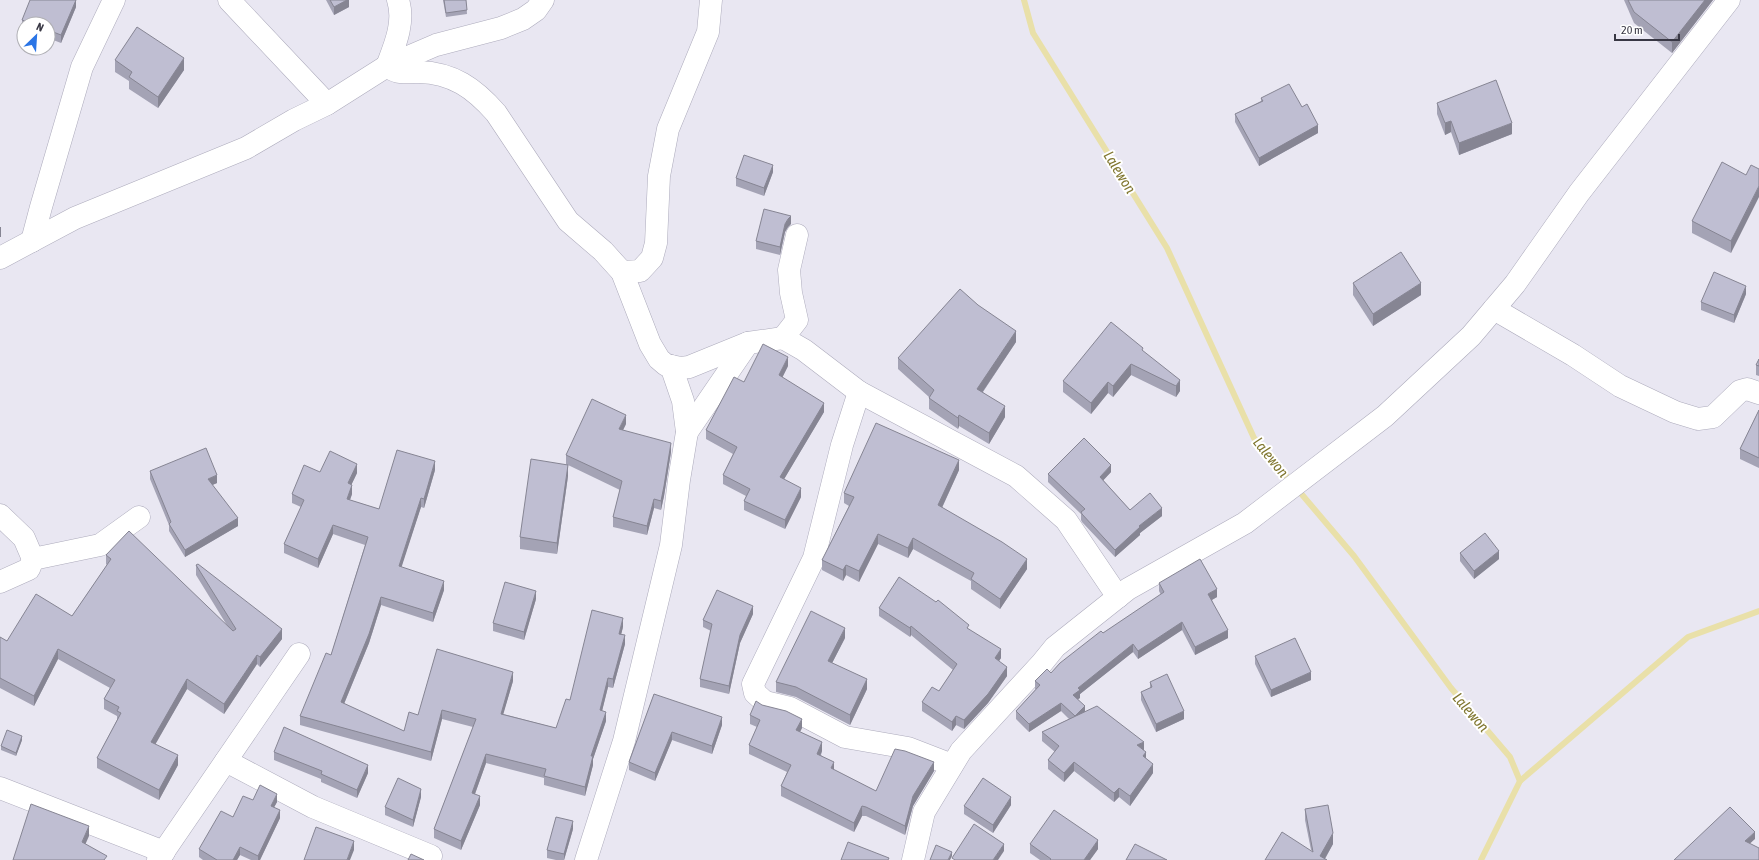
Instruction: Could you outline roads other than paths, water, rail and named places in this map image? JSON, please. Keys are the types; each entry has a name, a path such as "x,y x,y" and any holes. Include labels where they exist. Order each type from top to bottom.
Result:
{"street":[{"path":"32,241 82,67 114,0"},
{"path":"229,0 327,104"},
{"path":"387,66 397,40 400,20 398,0"},
{"path":"0,258 75,218 246,148 294,120 327,104 387,66 436,45 501,28 523,19 536,10 543,0"},
{"path":"622,272 640,271 652,258 656,243 659,176 668,129 708,32 711,0"},
{"path":"913,860 924,812 952,764 961,751 1055,647 1128,589 1245,524 1386,416 1470,336 1515,284 1579,193 1729,0"},
{"path":"387,66 397,73 418,72 455,79 470,87 486,101 496,113 568,222 603,252 622,272 650,344 659,359 671,366 689,367 748,343 783,338 804,350 859,392 1016,476 1066,520 1118,598"},
{"path":"783,338 797,320 791,293 789,270 797,235"},
{"path":"1494,309 1573,355 1620,386 1675,412 1698,419 1713,417 1740,391 1747,389 1759,393"},
{"path":"687,432 748,343"},
{"path":"586,860 624,742 649,643 671,545 687,432 683,401 671,366"},
{"path":"859,392 842,445 814,558 753,684 755,693 765,702 790,708 845,737 908,748 952,764"},
{"path":"0,515 24,538 33,559 29,569 0,582"},
{"path":"33,559 100,545 139,517"},
{"path":"0,788 161,856 299,654"},
{"path":"226,761 313,808 431,856"}],"waterway":[{"name":"Lalewon","path":"1024,0 1033,33 1167,248 1254,438 1354,556 1451,688 1510,757 1520,781"},
{"path":"1481,860 1520,781 1688,637 1759,611"}]}
